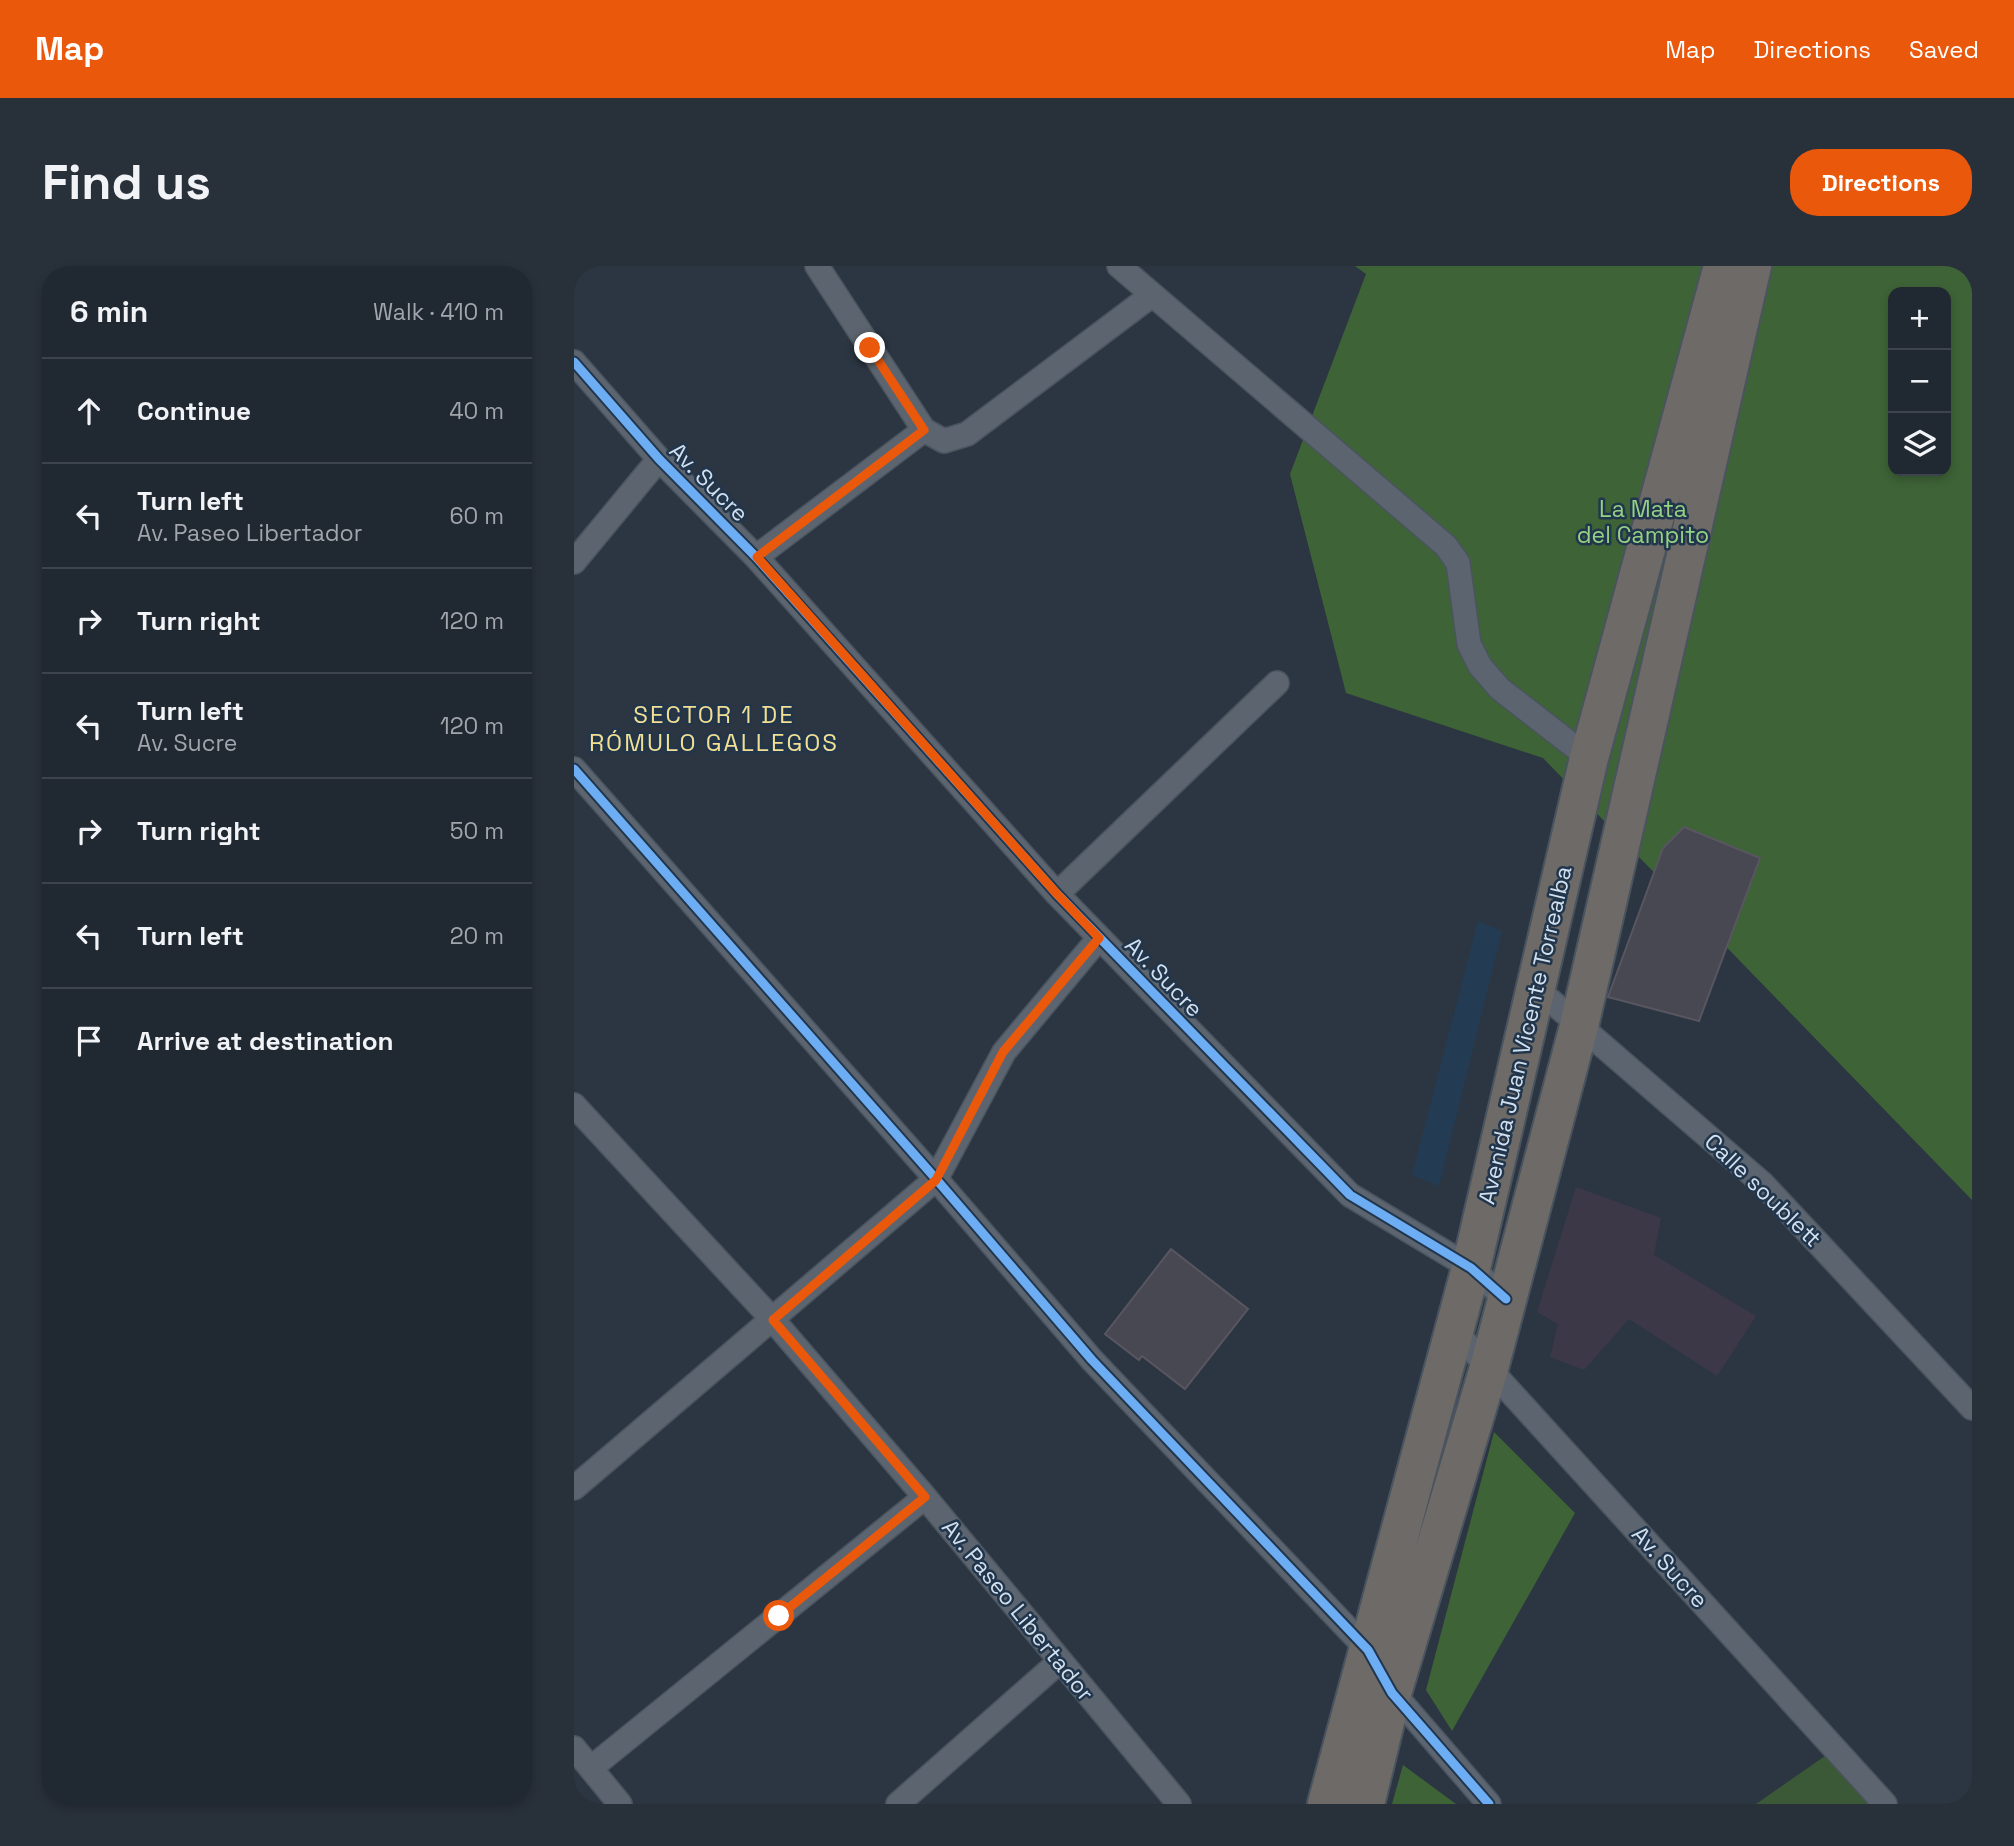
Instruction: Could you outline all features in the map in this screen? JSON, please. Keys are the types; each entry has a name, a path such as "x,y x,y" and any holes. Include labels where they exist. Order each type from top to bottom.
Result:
{"highway":[{"name":"Avenida Juan Vicente Torrealba","path":"1365,1804 1380,1672 1455,1331 1589,758 1723,266"},
{"name":"Avenida Juan Vicente Torrealba","path":"1327,1804 1380,1672 1489,1368 1579,1026 1752,266"}],"street":[{"path":"817,266 924,430 944,440 967,434 1152,295"},
{"path":"1119,266 1446,546 1458,563 1469,645 1480,666 1500,689 1589,758"},
{"name":"Av. Sucre","path":"574,362 659,459 757,557 1057,894 1350,1195 1471,1268 1506,1299"},
{"path":"757,557 924,430"},
{"path":"574,562 659,459"},
{"path":"1057,894 1277,683"},
{"path":"574,769 1092,1360 1380,1672 1489,1804"},
{"path":"574,1488 936,1180 1003,1052 1099,938"},
{"name":"Calle soublett","path":"1536,989 1763,1184 1972,1408"},
{"name":"Av. Paseo Libertador","path":"574,1105 773,1320 925,1497 1179,1804"},
{"name":"Av. Sucre","path":"1455,1331 1885,1804"},
{"path":"591,1768 925,1497"},
{"path":"898,1804 1059,1662"},
{"path":"574,1748 620,1804"}],"shaded area":[{"path":"1478,921 1502,931 1439,1186 1412,1175"},
{"path":"1576,1187 1661,1218 1654,1255 1756,1316 1717,1376 1629,1319 1584,1370 1550,1357 1558,1324 1537,1312"}],"green space":[{"name":"La Mata del Campito","path":"1355,266 1972,266 1972,1200 1543,758 1346,693 1290,474 1366,274"},
{"path":"1494,1432 1575,1513 1452,1731 1426,1690"},
{"path":"1835,1749 1885,1804 1756,1804"},
{"path":"1403,1765 1456,1804 1392,1804"}],"building":[{"path":"1684,827 1760,858 1699,1021 1608,997 1663,848"},
{"path":"1171,1249 1248,1309 1185,1389 1142,1356 1139,1360 1105,1334"}],"cycle path":[{"path":"574,362 659,459 756,557 1057,894 1350,1195 1471,1268 1506,1299"},
{"path":"574,769 1092,1360 1368,1650 1392,1693 1489,1804"}],"district":[{"name":"SECTOR 1 DE RÓMULO GALLEGOS","path":"714,728"}],"route":[{"path":"779,1616 925,1497 773,1320 936,1180 1003,1052 1099,938 757,557 924,430 870,348"}]}
